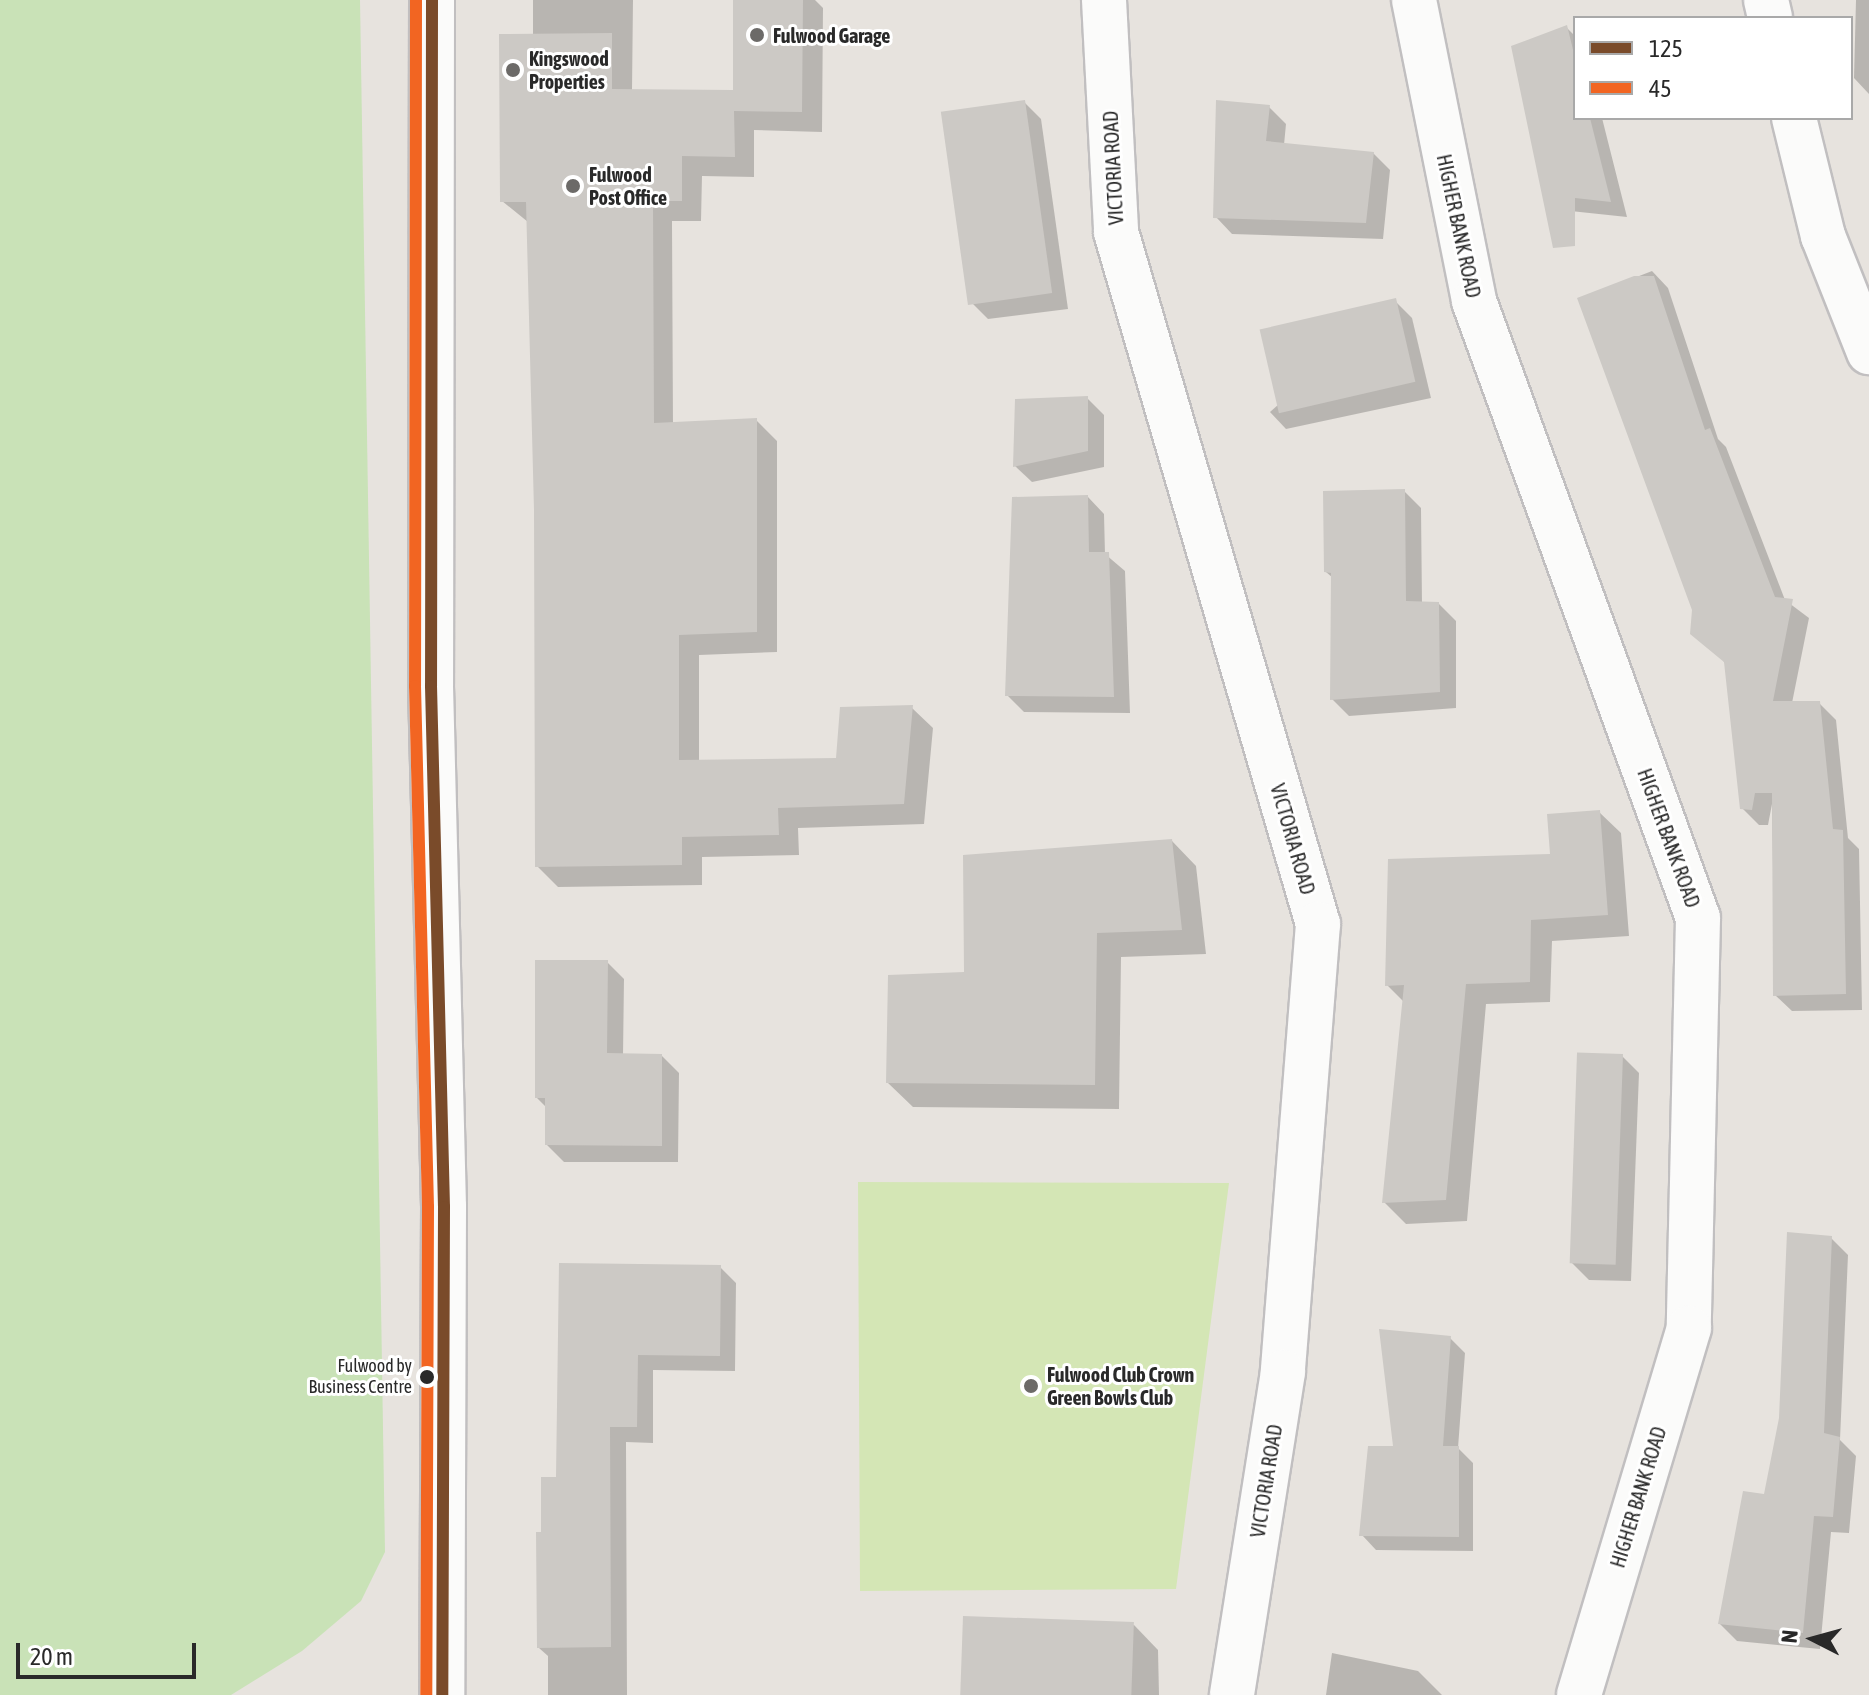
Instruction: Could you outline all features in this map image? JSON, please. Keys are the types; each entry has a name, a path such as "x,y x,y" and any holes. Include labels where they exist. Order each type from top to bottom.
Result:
{"street":[{"path":"432,0 431,686 444,1207 442,1695"},
{"name":"VICTORIA ROAD","path":"1104,0 1116,232 1318,924 1283,1372 1232,1695"},
{"name":"HIGHER BANK ROAD","path":"1414,0 1474,301 1698,918 1689,1328 1579,1695"},
{"path":"1794,120 1823,236 1869,352"}],"green space":[{"path":"0,0 360,0 385,1552 361,1601 302,1651 231,1695 0,1695"},
{"name":"Fulwood Club Crown Green Bowls Club","path":"858,1182 1229,1183 1176,1589 860,1591"}],"building":[{"path":"733,0 803,0 802,112 734,111 735,157 682,156 682,201 653,201 654,423 757,418 757,632 679,635 679,760 836,758 840,707 913,705 904,804 778,808 779,835 682,837 682,865 535,867 534,510 526,202 500,202 499,34 612,33 612,89 733,90"},
{"path":"1567,25 1573,50 1573,120 1590,120 1611,202 1575,198 1575,246 1553,248 1511,46"},
{"path":"1025,100 1052,293 968,305 941,112"},
{"path":"1216,100 1270,105 1266,141 1374,152 1366,223 1213,218"},
{"path":"1634,276 1654,276 1705,430 1710,428 1775,597 1793,599 1773,701 1820,701 1833,829 1843,830 1846,994 1773,996 1772,793 1755,793 1752,810 1740,809 1724,662 1690,634 1692,610 1577,298"},
{"path":"1396,298 1415,382 1279,413 1260,329"},
{"path":"1088,396 1088,451 1013,467 1015,399"},
{"path":"1405,489 1406,601 1439,602 1440,692 1330,700 1331,573 1324,572 1323,491"},
{"path":"1088,495 1089,552 1109,552 1114,697 1005,696 1012,497"},
{"path":"1600,810 1608,915 1531,920 1530,982 1466,984 1446,1200 1382,1203 1404,985 1385,986 1388,859 1550,854 1547,814"},
{"path":"1172,839 1182,930 1097,933 1095,1085 886,1083 888,975 964,972 963,855"},
{"path":"535,960 608,960 607,1053 662,1054 662,1146 545,1145 545,1098 535,1098"},
{"path":"1577,1052 1623,1054 1616,1265 1570,1263"},
{"path":"1787,1232 1832,1236 1824,1433 1840,1437 1833,1517 1814,1516 1803,1633 1718,1624 1743,1491 1764,1494 1779,1418"},
{"path":"559,1263 721,1265 720,1356 638,1355 637,1427 610,1427 611,1647 537,1648 536,1532 541,1532 541,1477 556,1477"},
{"path":"1379,1329 1451,1336 1443,1446 1459,1446 1459,1537 1359,1536 1368,1446 1393,1446"},
{"path":"963,1616 1134,1622 1131,1695 960,1695"}],"transit line":[{"name":"45","path":"416,0 415,686 428,1207 426,1695"},
{"name":"125","path":"432,0 431,686 444,1207 442,1695"}],"place":[{"name":"Fulwood Garage","path":"757,35"},
{"name":"Kingswood Properties","path":"513,70"},
{"name":"Fulwood Post Office","path":"573,186"},
{"name":"Fulwood by Business Centre","path":"427,1377"},
{"name":"Fulwood Club Crown Green Bowls Club","path":"1031,1386"}]}
